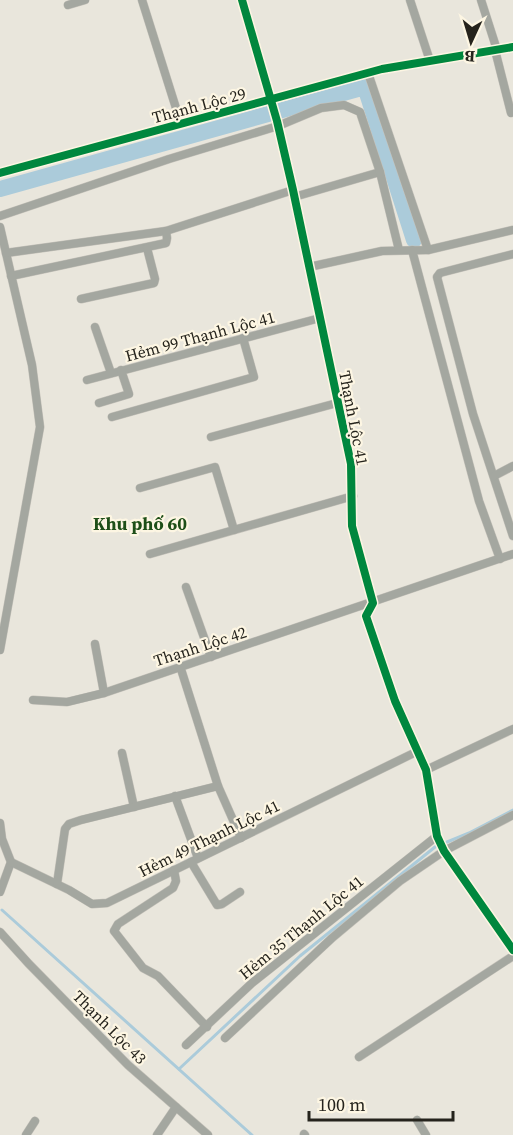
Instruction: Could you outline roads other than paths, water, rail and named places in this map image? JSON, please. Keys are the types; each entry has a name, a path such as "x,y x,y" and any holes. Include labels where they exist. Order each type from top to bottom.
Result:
{"street":[{"path":"68,5 85,0"},
{"path":"142,0 181,124"},
{"name":"Thạnh Lộc 41","path":"242,0 271,99 294,194 351,464 352,526 373,603 366,616 395,701 426,770 437,836 444,851"},
{"path":"410,0 430,61"},
{"path":"481,0 511,112"},
{"name":"Thạnh Lộc 29","path":"0,173 368,73 513,47"},
{"path":"368,73 428,250"},
{"path":"0,216 321,108 344,105 360,111 380,172 399,250"},
{"path":"6,253 166,231 380,172"},
{"path":"0,227 32,366 40,426 0,650"},
{"path":"309,267 382,251 428,250 513,230"},
{"path":"11,276 166,243 166,231"},
{"path":"81,299 154,283 147,248"},
{"path":"412,250 479,501 500,559"},
{"path":"513,254 440,273 437,277 473,414 513,536"},
{"name":"Hẻm 99 Thạnh Lộc 41","path":"87,380 320,318"},
{"path":"95,327 111,373"},
{"path":"112,417 254,377 243,338"},
{"path":"99,403 129,394 121,370"},
{"path":"211,436 337,403"},
{"path":"140,488 215,466 234,530"},
{"path":"494,476 513,466"},
{"path":"150,554 353,496"},
{"name":"Thạnh Lộc 42","path":"33,700 67,702 104,693 513,554"},
{"path":"186,587 211,657"},
{"path":"95,644 104,693"},
{"path":"180,666 218,786 241,838"},
{"path":"426,770 513,729"},
{"name":"Hẻm 49 Thạnh Lộc 41","path":"11,862 92,904 107,903 418,751"},
{"path":"122,753 134,807"},
{"path":"57,884 67,826 81,820 218,786"},
{"path":"175,796 195,860 217,905 240,892"},
{"path":"225,1038 332,938 400,881 444,851 513,815"},
{"path":"0,823 2,839 11,862 0,892"},
{"name":"Hẻm 35 Thạnh Lộc 41","path":"186,1045 252,983 437,836"},
{"path":"444,851 513,950"},
{"path":"174,870 176,881 173,888 118,924 114,931 143,968 158,976 207,1027"},
{"name":"Thạnh Lộc 43","path":"0,932 128,1065 208,1135"},
{"path":"359,1057 513,956"},
{"path":"157,1135 177,1107"},
{"path":"417,1120 426,1135"},
{"path":"26,1135 35,1121"}],"waterway":[{"path":"0,189 365,87 414,240"},
{"path":"179,1069 300,956 435,847 469,833 513,810"},
{"path":"2,910 252,1135"}],"district":[{"name":"Khu phố 60","path":"140,524"}]}
